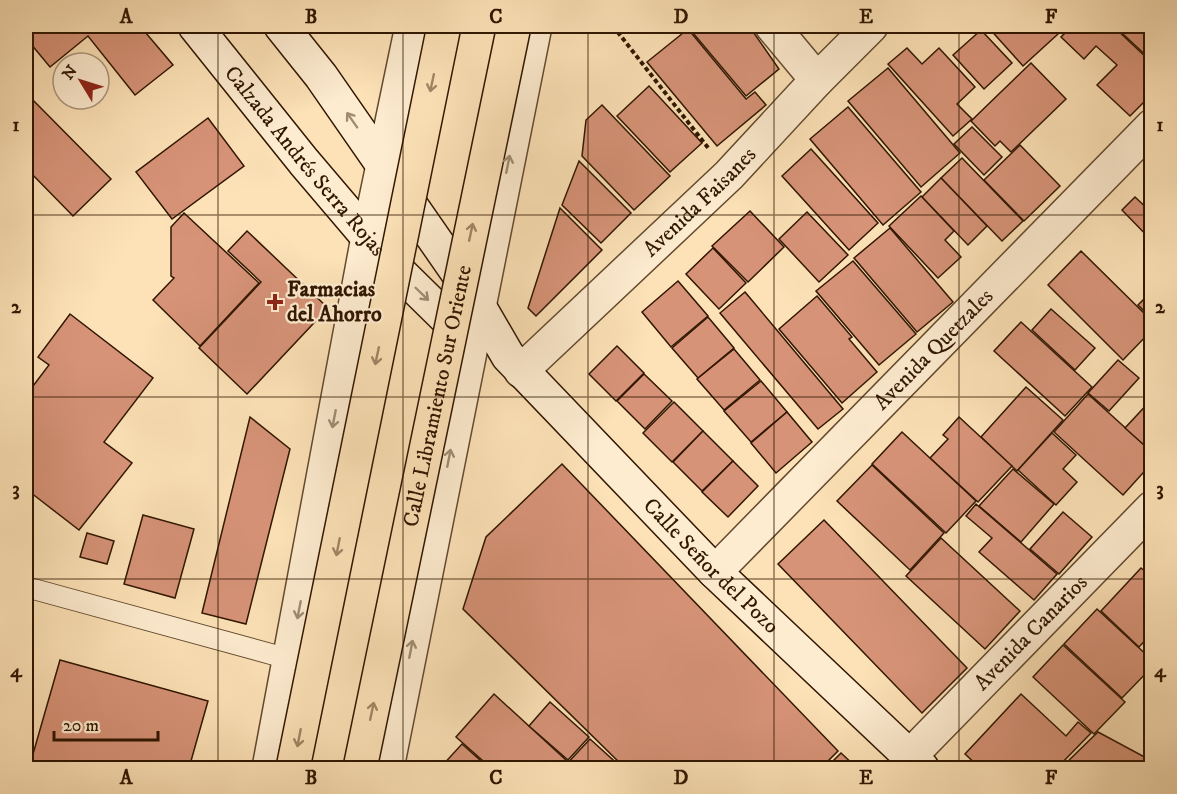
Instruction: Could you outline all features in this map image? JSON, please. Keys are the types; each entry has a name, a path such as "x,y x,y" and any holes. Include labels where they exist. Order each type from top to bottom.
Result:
{"main road":[{"path":"293,768 444,26"},
{"name":"Calle Libramiento Sur Oriente","path":"360,768 514,26"}],"street":[{"name":"Calzada Andrés Serra Rojas","path":"195,26 304,162 389,262 445,317"},
{"path":"281,26 321,76 383,164 474,310"},
{"path":"269,768 368,237 412,26"},
{"path":"387,768 474,310 536,26"},
{"path":"772,26 817,80"},
{"name":"Avenida Faisanes","path":"514,363 729,175 817,80 871,26"},
{"name":"Avenida Quetzales","path":"715,572 1152,126"},
{"name":"Calle Señor del Pozo","path":"445,317 474,310 514,363 715,572 915,763"},
{"name":"Avenida Canarios","path":"915,763 1152,508"}],"lane":[{"path":"26,586 290,659"}],"path":[{"path":"613,26 729,175"}],"building":[{"path":"41,26 140,26 173,65 135,95 111,65 111,51 100,51 88,36 70,51 51,51 50,67 26,38"},
{"path":"727,26 733,33 741,26 749,26 779,69 746,96 688,27"},
{"path":"987,26 1051,26 1058,34 1023,66"},
{"path":"1072,26 1113,26 1152,63 1152,94 1130,116 1097,85 1117,65 1096,46 1084,59 1061,37"},
{"path":"1132,26 1152,26 1152,61 1123,34"},
{"path":"688,29 746,99 755,92 766,105 717,146 647,62"},
{"path":"981,30 1012,63 984,89 953,55"},
{"path":"907,48 922,64 939,48 975,87 957,104 972,119 953,136 888,64"},
{"path":"1031,63 1066,99 1011,152 1000,141 995,146 971,121"},
{"path":"888,68 960,153 921,187 848,101"},
{"path":"649,86 702,143 670,172 617,116"},
{"path":"26,93 111,179 73,216 26,168"},
{"path":"602,105 670,176 634,210 582,156 586,120"},
{"path":"848,107 921,192 883,225 810,139"},
{"path":"208,118 244,166 172,219 136,172"},
{"path":"972,127 1002,157 984,175 954,144"},
{"path":"1020,145 1060,186 1024,221 984,180"},
{"path":"811,149 878,223 849,250 782,176"},
{"path":"962,158 1023,221 1002,241 941,178"},
{"path":"579,161 631,213 601,243 562,205"},
{"path":"941,178 987,226 968,245 922,197"},
{"path":"921,196 954,231 945,240 961,257 938,278 889,226"},
{"path":"1135,197 1152,213 1152,241 1122,210"},
{"path":"560,208 602,250 536,316 528,308"},
{"path":"750,211 784,247 748,282 712,246"},
{"path":"807,212 848,255 819,282 779,239"},
{"path":"184,213 259,283 200,346 153,300 174,278 171,276 171,227"},
{"path":"890,228 953,302 917,332 854,258"},
{"path":"247,231 328,308 247,394 199,348 261,282 228,251"},
{"path":"713,248 746,283 719,309 686,274"},
{"path":"1081,251 1152,321 1152,330 1123,360 1048,285"},
{"path":"853,261 916,334 879,365 816,291"},
{"path":"678,281 708,316 671,347 642,312"},
{"path":"1152,291 1152,319 1138,305"},
{"path":"745,292 843,409 818,429 720,313"},
{"path":"817,296 852,337 849,339 877,372 842,403 779,329"},
{"path":"1051,309 1095,348 1075,370 1032,330"},
{"path":"70,314 153,378 104,442 132,463 79,530 26,489 26,386 30,390 49,365 38,357"},
{"path":"708,317 734,348 698,378 672,348"},
{"path":"1021,322 1092,387 1065,416 994,351"},
{"path":"617,346 644,373 616,401 589,374"},
{"path":"734,349 760,380 724,410 697,379"},
{"path":"1118,360 1139,378 1109,411 1088,393"},
{"path":"644,374 672,401 645,429 617,401"},
{"path":"761,381 787,412 751,442 724,411"},
{"path":"1026,387 1063,420 1017,471 981,437"},
{"path":"1088,394 1152,452 1152,463 1123,495 1054,432"},
{"path":"1152,399 1152,452 1125,428"},
{"path":"674,402 703,431 672,462 643,433"},
{"path":"787,412 812,442 776,473 751,443"},
{"path":"250,417 290,449 246,624 202,613"},
{"path":"959,417 1012,466 978,502 930,458 948,439 943,435"},
{"path":"703,431 733,461 702,491 673,462"},
{"path":"902,432 976,501 946,533 872,464"},
{"path":"1052,433 1076,455 1063,469 1077,482 1056,505 1018,470"},
{"path":"733,461 758,486 728,517 702,492"},
{"path":"562,464 838,751 821,768 625,768 463,609 486,537"},
{"path":"872,465 944,533 910,570 837,501"},
{"path":"1013,469 1054,504 1021,542 979,506"},
{"path":"976,504 1057,574 1034,600 979,552 992,538 966,516"},
{"path":"1063,512 1092,537 1059,574 1030,549"},
{"path":"143,515 194,529 175,598 124,584"},
{"path":"824,520 967,668 922,713 778,564"},
{"path":"87,533 114,541 107,564 80,557"},
{"path":"941,538 1020,611 985,649 906,576"},
{"path":"1141,568 1152,577 1152,633 1139,647 1101,611"},
{"path":"1097,609 1152,660 1152,667 1122,698 1064,644"},
{"path":"1063,645 1125,702 1094,734 1033,677"},
{"path":"60,660 208,701 189,768 29,768"},
{"path":"494,694 567,761 560,768 491,768 456,737"},
{"path":"1021,694 1066,736 1078,722 1091,733 1057,768 980,768 965,754"},
{"path":"550,702 589,737 568,760 529,726"},
{"path":"1098,732 1152,761 1152,768 1061,768"},
{"path":"590,739 622,768 563,768"},
{"path":"462,744 489,768 440,768"},
{"path":"841,753 857,768 826,768"}],"place":[{"name":"Farmacias del Ahorro","path":"275,302"}]}
